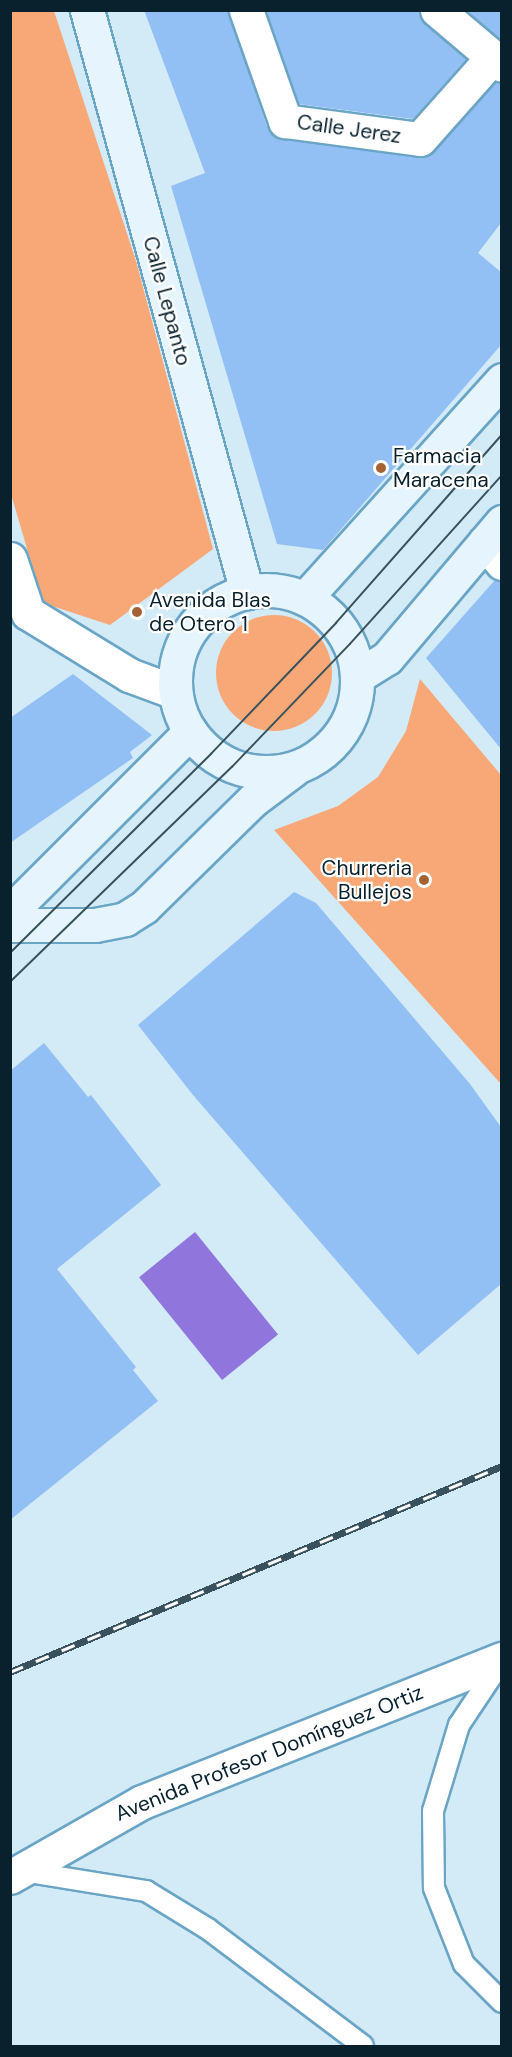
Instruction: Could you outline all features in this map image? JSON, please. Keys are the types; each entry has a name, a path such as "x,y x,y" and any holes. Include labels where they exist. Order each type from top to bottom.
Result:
{"main road":[{"name":"Calle Lepanto","path":"87,10 247,592"},
{"path":"307,596 379,521 501,380"},
{"path":"358,676 387,658 496,542"},
{"path":"10,925 95,925 125,919 144,907 253,800 295,769 321,756 339,738 354,706 358,676 350,644 330,615 307,596 272,590 247,592 218,603 199,619 180,652 175,692 190,732 203,748 232,767 260,773 295,769"},
{"path":"10,912 190,732"}],"street":[{"name":"Calle Jerez","path":"246,10 285,121 420,139 497,62"},
{"path":"437,10 497,62"},
{"path":"10,559 28,613 129,675 175,692"},
{"name":"Avenida Profesor Domínguez Ortiz","path":"15,1874 142,1802 501,1660"}],"lane":[{"path":"501,1660 459,1725 433,1810 434,1888 464,1964 501,2002"},
{"path":"15,1874 146,1891 208,1929 363,2046"}],"shaded area":[{"path":"10,11 54,11 136,261 213,549 110,625 43,603 11,494"},
{"path":"274,615 296,620 315,632 327,651 332,673 327,695 315,714 296,726 274,731 252,726 233,714 221,695 216,673 221,651 233,632 252,620"},
{"path":"420,679 501,775 501,1084 274,830 338,806 378,777 406,731"},
{"path":"195,1232 278,1335 222,1380 139,1277"}],"building":[{"path":"144,10 228,10 267,127 283,140 426,157 496,82 501,83 501,223 478,253 501,272 501,345 323,550 277,544 171,186 205,173"},
{"path":"266,10 419,10 425,24 466,59 413,119 299,104"},
{"path":"467,10 501,10 501,40"},
{"path":"495,580 501,581 501,749 426,658"},
{"path":"73,674 152,735 130,752 133,758 10,843 10,718"},
{"path":"294,892 316,903 470,1084 501,1127 501,1284 418,1355 193,1095 138,1025"},
{"path":"44,1043 88,1097 91,1095 161,1185 57,1269 136,1367 133,1370 158,1401 10,1520 10,1071"}],"tram line":[{"path":"10,953 211,754 336,623 502,435"},
{"path":"10,982 232,767 350,644 502,475"}],"railway":[{"path":"10,1672 502,1466"}],"place":[{"name":"Farmacia Maracena","path":"381,468"},
{"name":"Avenida Blas de Otero 1","path":"137,612"},
{"name":"Churreria Bullejos","path":"424,880"}]}
